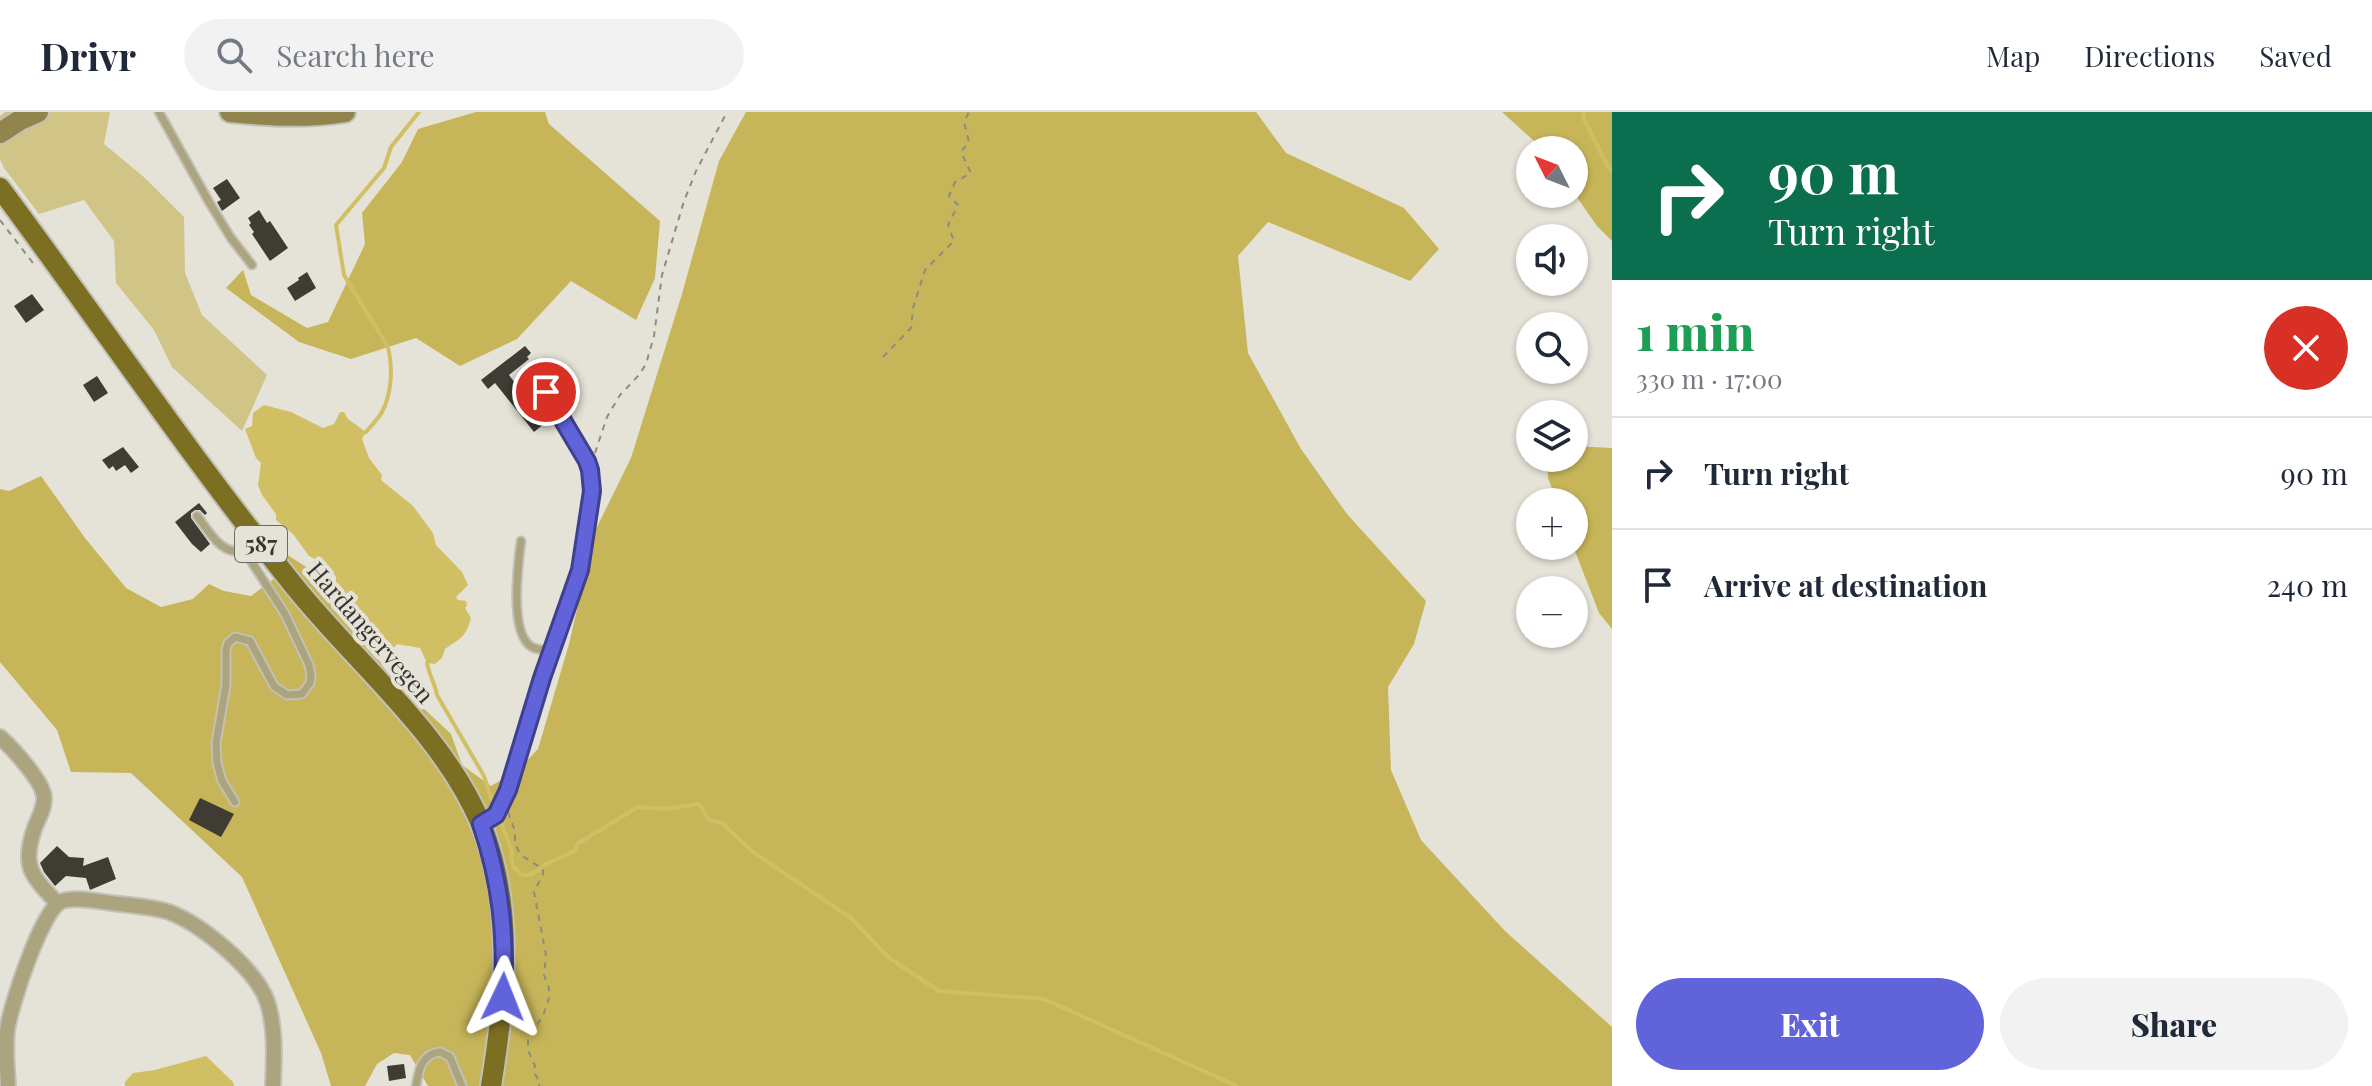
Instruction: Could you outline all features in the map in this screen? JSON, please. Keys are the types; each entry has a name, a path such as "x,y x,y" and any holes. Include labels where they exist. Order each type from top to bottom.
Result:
{"main road":[{"path":"0,133 38,112"},
{"path":"230,112 345,112"},
{"name":"Hardangervegen","path":"0,188 248,540 401,706 464,791 481,824 500,896 504,946 502,1014 491,1086"}],"street":[{"path":"0,737 35,779 44,797 28,850 29,868 37,882 57,903"},
{"path":"8,1086 5,1049 11,1012 29,958 46,919 57,903 81,899 166,911 195,925 221,946 257,983 267,1001 274,1033 273,1086"}],"lane":[{"path":"159,112 209,202 252,265"},
{"path":"481,824 496,815 508,790 551,650 580,570 592,491 587,461 534,376"},
{"path":"197,516 232,553 248,540 309,665 311,675 310,683 302,694 287,695 274,686 250,641 235,637 228,643 226,685 216,753 222,781 235,802"},
{"path":"521,541 516,606 524,638 535,649 551,650"},
{"path":"416,1086 426,1057 440,1052 450,1057 462,1086"}],"path":[{"path":"590,470 607,417 620,395 646,364 654,336 662,275 684,201 727,112"},
{"path":"883,357 911,328 913,308 925,270 954,241 948,225 958,205 949,196 955,182 971,173 961,152 969,142 964,122 969,112"},
{"path":"501,808 508,811 518,850 543,869 534,892 546,955 544,975 549,998 543,1016 528,1038 528,1050 539,1086"}],"shaded area":[{"path":"5,112 110,112 104,144 145,178 184,217 185,273 202,315 267,375 242,431 172,367 154,330 116,283 114,241 84,200 39,214 4,168 0,159 0,116"},
{"path":"476,112 545,112 549,124 660,221 655,278 636,320 571,281 517,339 460,366 416,338 351,359 299,342 226,288 243,270 251,295 307,328 328,322 365,244 362,213 402,162 418,129"},
{"path":"746,112 1256,112 1286,153 1404,208 1439,249 1410,281 1268,222 1238,256 1248,353 1301,449 1347,514 1426,601 1414,644 1388,687 1391,770 1421,840 1505,931 1612,1027 1612,1086 428,1086 410,1055 394,1053 377,1064 365,1086 331,1086 321,1053 242,877 131,773 71,772 57,730 0,662 0,489 9,491 41,476 85,538 126,588 161,607 193,599 209,584 224,591 251,596 275,578 286,554 308,568 341,613 365,639 391,678 451,734 462,765 491,786 517,771 538,749 569,644 595,531 631,458 719,161"},
{"path":"1502,112 1612,112 1612,241 1584,208 1588,208 1588,136 1529,136"},
{"path":"264,405 291,412 323,428 334,424 340,412 344,412 348,419 366,432 362,439 369,458 382,475 381,480 413,506 433,533 436,545 462,572 468,585 456,597 466,601 465,608 471,618 465,633 445,649 442,658 435,664 427,663 420,648 397,644 392,650 403,664 400,670 336,593 336,577 328,565 309,556 293,534 276,520 276,514 258,485 261,463 245,429 252,426 253,413"},
{"path":"1588,447 1612,448 1612,629 1599,613 1588,585 1588,576 1585,576 1578,560 1588,560 1588,488 1552,488 1548,472 1588,472"},
{"path":"206,1056 234,1086 125,1086 133,1073"}],"building":[{"path":"227,179 240,198 222,211 217,202 221,200 213,188"},
{"path":"259,210 288,248 270,261 249,225 248,218"},
{"path":"307,272 316,288 295,301 287,288"},
{"path":"32,294 44,310 26,323 14,306"},
{"path":"525,346 531,353 527,357 529,359 509,375 545,423 534,432 495,383 488,389 481,380"},
{"path":"97,376 108,393 94,402 83,385"},
{"path":"123,447 139,467 131,473 125,465 116,471 113,466 109,469 102,460"},
{"path":"199,503 207,513 205,515 195,510 191,518 210,544 201,552 175,522"},
{"path":"200,798 234,814 221,837 189,820"},
{"path":"57,846 69,857 84,858 83,866 108,857 116,879 90,890 86,878 66,876 55,886 40,863"},
{"path":"404,1064 406,1078 389,1081 387,1066"}],"waterway":[{"path":"366,432 382,412 388,397 390,355 344,275 336,225 384,168 391,147 419,112"},
{"path":"1584,112 1583,117 1612,171"},
{"path":"427,663 437,695 484,776 502,819 514,867 522,875 530,875 575,851 577,844 638,807 666,809 699,804 709,820 722,823 753,852 851,918 889,958 939,991 1044,999 1237,1086"}],"route":[{"path":"503,997 503,919 494,867 481,824 496,815 508,790 542,678 580,570 592,491 587,461 546,392"}]}
